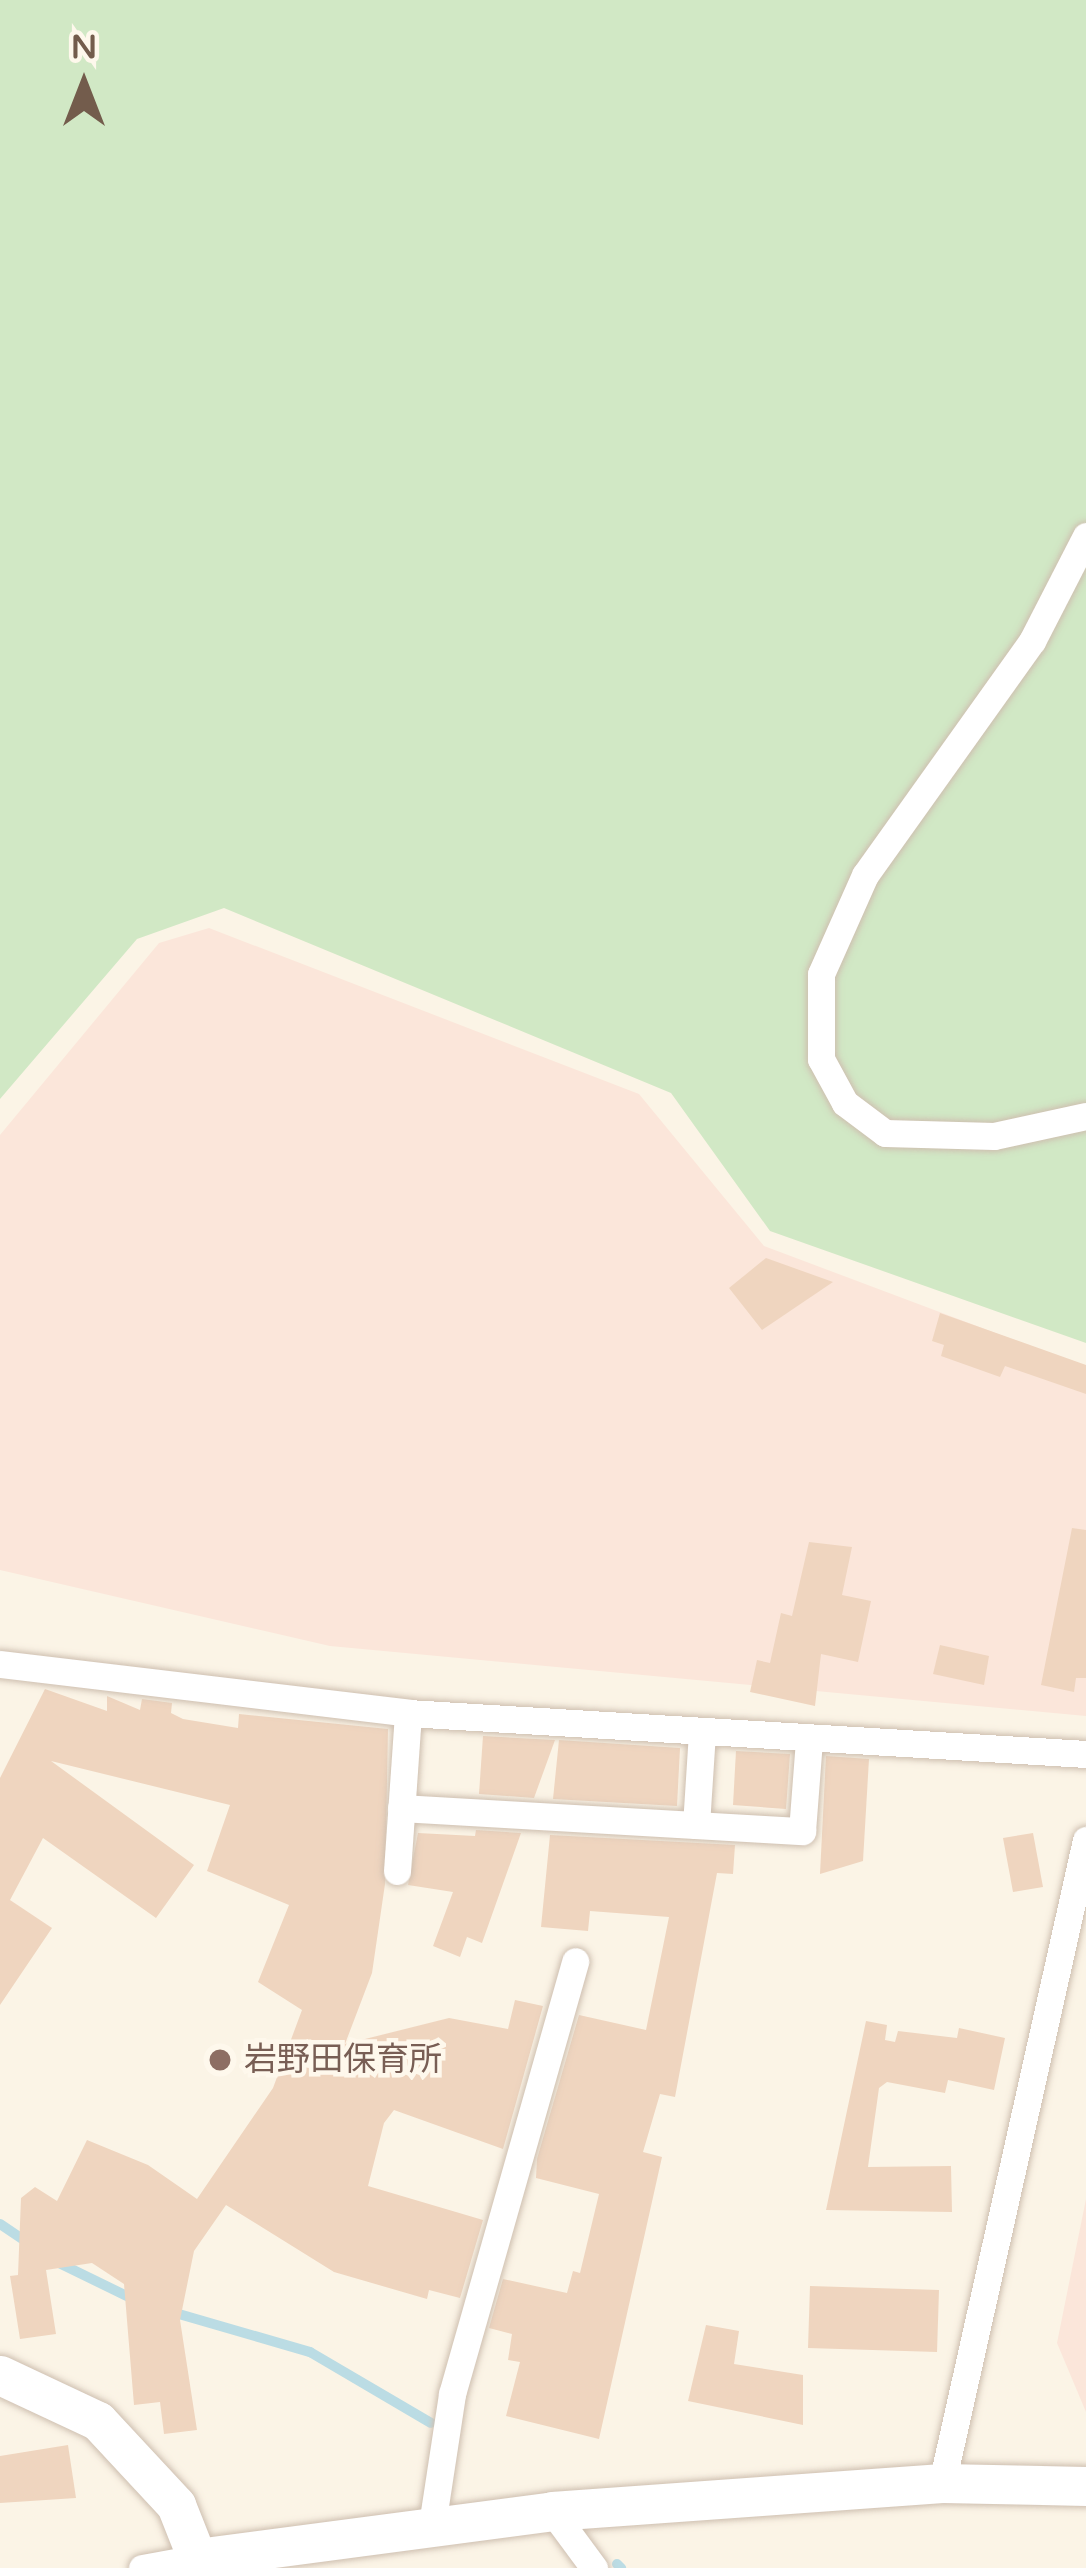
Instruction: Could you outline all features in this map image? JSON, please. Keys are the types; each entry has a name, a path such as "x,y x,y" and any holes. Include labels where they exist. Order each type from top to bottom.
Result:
{"street":[{"path":"1086,536 1032,641 865,875 821,974 821,1058 845,1102 885,1133 913,1140 994,1136 1086,1116"},
{"path":"0,1664 409,1713 1086,1754"},
{"path":"397,1871 409,1713"},
{"path":"696,1825 702,1732"},
{"path":"401,1808 802,1831 809,1738"},
{"path":"942,2482 1086,1840"},
{"path":"432,2525 452,2394 575,1961"},
{"path":"0,2375 98,2421 176,2505 198,2563"},
{"path":"142,2568 552,2511 942,2482 1086,2486"},
{"path":"552,2511 594,2568"}],"shaded area":[{"path":"209,928 639,1094 764,1246 1086,1367 1086,1716 330,1646 0,1570 0,1135 159,943"},
{"path":"1086,2199 1086,2412 1057,2343"}],"green space":[{"path":"0,0 1086,0 1086,1343 770,1231 671,1093 224,908 137,939 0,1099"}],"building":[{"path":"766,1258 833,1282 762,1330 729,1288"},
{"path":"940,1313 1086,1365 1086,1394 1005,1366 1000,1377 941,1356 944,1345 932,1341"},
{"path":"1072,1528 1086,1530 1086,1678 1076,1678 1074,1692 1041,1685"},
{"path":"809,1542 852,1547 842,1595 871,1601 858,1662 821,1654 815,1706 750,1692 757,1660 770,1663 781,1613 792,1616"},
{"path":"940,1645 989,1656 984,1685 933,1674"},
{"path":"45,1689 107,1711 107,1696 140,1710 142,1699 172,1703 171,1713 183,1719 238,1728 239,1714 388,1729 385,1884 372,1973 345,2044 449,2018 508,2029 515,2000 543,2006 503,2149 394,2110 384,2123 368,2186 483,2220 460,2298 429,2290 427,2299 334,2272 226,2205 194,2251 180,2320 197,2430 164,2434 160,2402 134,2405 124,2284 92,2263 46,2270 56,2334 20,2339 10,2276 18,2275 21,2198 35,2187 57,2201 87,2140 148,2165 197,2199 273,2088 302,2010 258,1982 289,1905 207,1871 230,1805 51,1761 194,1865 156,1918 43,1838 10,1900 52,1928 0,2005 0,1778"},
{"path":"483,1736 555,1740 534,1798 479,1794"},
{"path":"559,1740 680,1748 677,1806 553,1799"},
{"path":"736,1751 790,1754 786,1809 733,1805"},
{"path":"826,1756 869,1759 863,1861 820,1874"},
{"path":"476,1830 521,1833 482,1943 467,1937 460,1957 433,1946 453,1892 408,1885 418,1833 475,1836"},
{"path":"1033,1833 1043,1887 1013,1892 1003,1838"},
{"path":"550,1835 735,1845 733,1874 717,1873 675,2097 660,2094 643,2152 662,2157 599,2439 506,2416 520,2362 508,2360 512,2334 489,2328 503,2279 567,2293 573,2271 580,2273 599,2194 536,2178 537,2159 579,2015 646,2030 669,1917 590,1911 588,1931 541,1927"},
{"path":"866,2021 887,2025 885,2040 895,2042 898,2031 957,2038 959,2028 1005,2038 994,2090 948,2080 945,2093 887,2082 879,2088 868,2167 951,2166 952,2212 826,2210"},
{"path":"810,2286 939,2290 937,2352 808,2348"},
{"path":"706,2325 739,2331 734,2364 803,2375 803,2425 688,2401"},
{"path":"68,2445 76,2498 0,2503 0,2456"}],"waterway":[{"path":"0,2224 31,2245"},
{"path":"57,2262 137,2301"},
{"path":"172,2312 310,2352 431,2423"},
{"path":"617,2564 621,2568"}],"place":[{"name":"岩野田保育所","path":"220,2060"}]}
